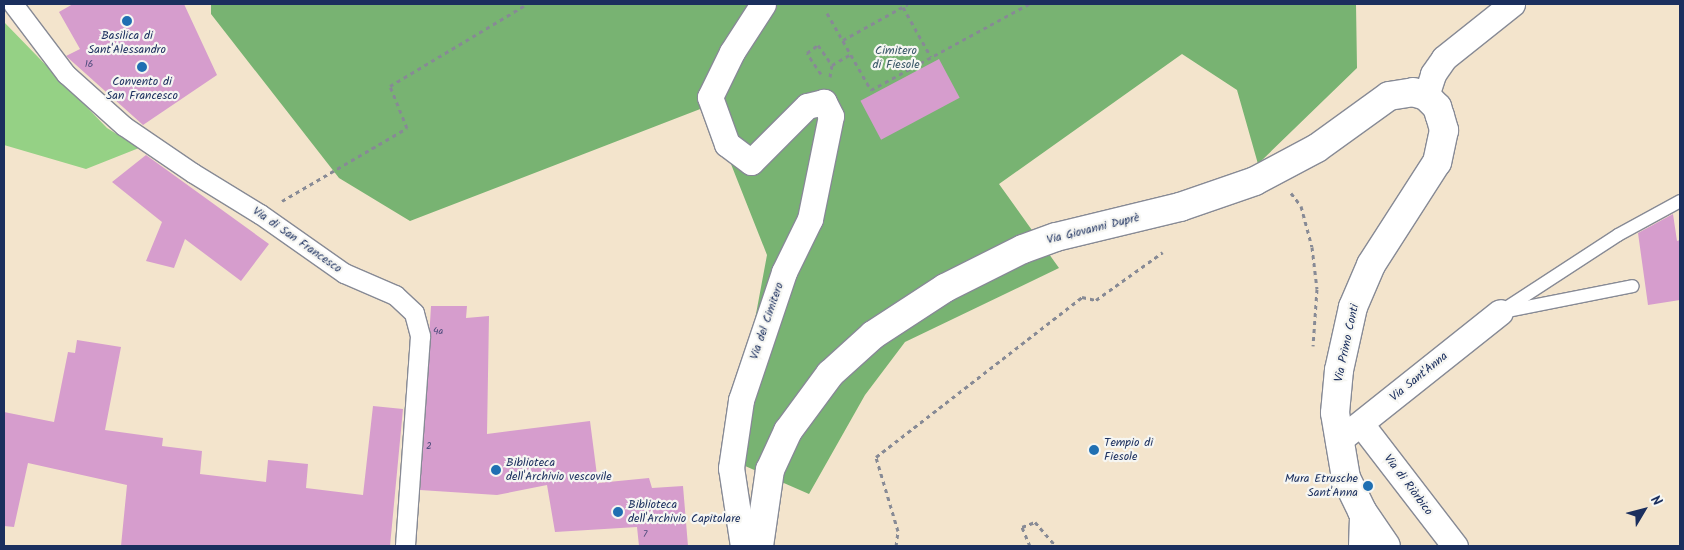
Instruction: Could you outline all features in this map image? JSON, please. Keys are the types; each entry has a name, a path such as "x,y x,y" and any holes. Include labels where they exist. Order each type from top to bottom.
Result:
{"street":[{"name":"Via di San Francesco","path":"13,4 66,74 124,126 193,174 260,214 344,273 395,294 414,313 420,336 405,546"},
{"path":"763,4 732,52 710,97 727,144 751,162 807,106 827,94"},
{"path":"1426,96 1433,74 1444,58 1512,4"},
{"name":"Via Giovanni Duprè","path":"759,546 764,494 770,470 784,438 830,374 873,335 945,288 1023,249 1056,238 1180,207 1274,172 1316,148 1389,96 1413,92 1426,96"},
{"name":"Via del Cimitero","path":"743,546 731,468 741,400 784,272 810,219 831,116 827,94"},
{"name":"Via Primo Conti","path":"1386,546 1362,511 1346,478 1338,442 1335,412 1339,370 1353,307 1371,265 1438,162 1444,130 1437,107 1426,96"},
{"name":"Via Sant'Anna","path":"1338,442 1500,312"},
{"name":"Via di Riòrbico","path":"1362,424 1455,546"},
{"path":"1361,546 1362,511"}],"lane":[{"path":"1500,312 1618,235 1680,201"},
{"path":"1500,312 1633,286"}],"path":[{"path":"260,214 407,128 390,86 528,4"},
{"path":"842,40 908,4"},
{"path":"827,13 871,90 1029,4"},
{"path":"903,7 931,57"},
{"path":"827,94 807,53 818,45 832,65 851,54"},
{"path":"1274,172 1301,206 1312,247 1317,289 1313,355"},
{"path":"896,546 898,531 876,457 1082,297 1096,300 1163,252"},
{"path":"1030,546 1022,527 1034,522 1056,546"}],"green space":[{"name":"Cimitero di Fiesole","path":"211,4 1356,4 1357,68 1258,164 1237,90 1182,54 999,184 1059,268 905,342 865,395 809,494 729,459 767,255 708,106 410,221 339,178 211,14"},
{"path":"4,22 107,128 139,148 86,169 4,145"}],"building":[{"name":"Convento di San Francesco","path":"73,4 184,4 217,75 143,125 66,56 80,49 59,12"},
{"path":"939,59 960,98 881,140 860,101"},
{"path":"146,155 269,244 241,281 185,239 174,268 146,261 162,222 112,182"},
{"path":"1673,214 1677,241 1680,240 1680,300 1648,305 1638,233"},
{"path":"431,306 467,306 466,318 489,316 487,434 590,421 598,483 649,478 652,488 683,486 688,546 639,546 637,527 555,532 547,485 497,495 420,490"},
{"path":"77,340 121,347 105,430 163,438 162,446 202,451 200,474 266,482 268,460 308,464 306,488 363,495 373,406 403,409 390,546 121,546 127,485 28,463 14,527 4,526 4,412 54,422 68,352 75,353"}],"place":[{"name":"Basilica di Sant'Alessandro","path":"127,21"},
{"name":"Convento di San Francesco","path":"142,67"},
{"name":"Tempio di Fiesole","path":"1094,450"},
{"name":"Biblioteca dell'Archivio vescovile","path":"496,470"},
{"name":"Mura Etrusche Sant'Anna","path":"1368,486"},
{"name":"Biblioteca dell'Archivio Capitolare","path":"618,512"}]}
